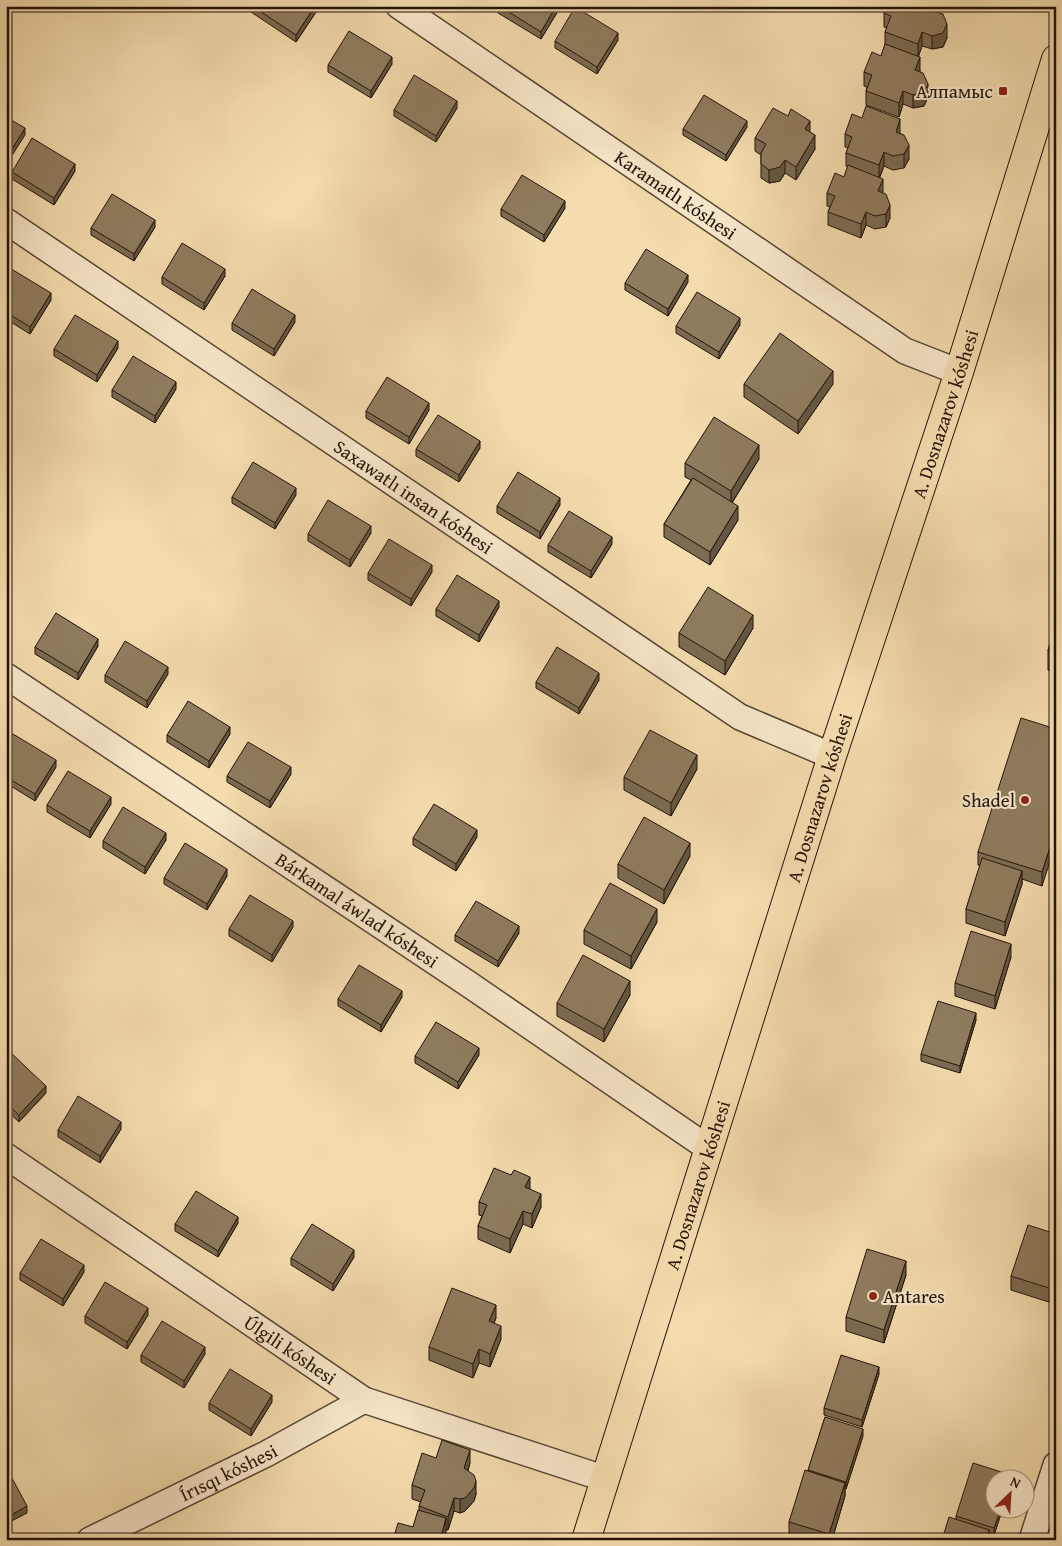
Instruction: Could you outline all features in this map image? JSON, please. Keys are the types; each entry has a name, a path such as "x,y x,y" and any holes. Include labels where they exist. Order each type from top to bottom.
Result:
{"main road":[{"name":"A. Dosnazarov kóshesi","path":"586,1540 832,756 959,372 1056,59"}],"street":[{"name":"Karamatlı kóshesi","path":"399,6 904,351 959,372"},
{"name":"Saxawatlı insan kóshesi","path":"6,220 740,717 832,756"},
{"name":"Bárkamal áwlad kóshesi","path":"6,676 467,984 708,1148"},
{"name":"Úlgili kóshesi","path":"12,1167 364,1400 606,1479"},
{"name":"Írısqı kóshesi","path":"90,1540 266,1454 364,1400"},
{"path":"1032,1540 1056,1465"}],"building":[{"path":"252,6 315,6 296,35"},
{"path":"499,6 556,6 541,32"},
{"path":"886,6 936,6 934,11 943,14 947,24 943,33 932,36 922,32 918,44 885,32 891,16 884,13"},
{"path":"575,7 618,33 597,67 555,41"},
{"path":"349,31 392,57 371,91 328,65"},
{"path":"885,44 920,57 915,70 923,73 928,84 924,92 913,95 903,91 899,103 866,91 872,75 864,72 872,52 881,56"},
{"path":"414,75 457,101 436,136 394,110"},
{"path":"704,95 747,121 726,155 683,129"},
{"path":"866,106 900,119 896,132 904,135 909,145 904,154 893,156 884,152 879,165 846,153 852,137 845,134 852,114 862,118"},
{"path":"773,108 788,116 791,109 810,121 805,129 815,135 796,167 785,160 780,167 769,170 761,164 761,153 766,144 755,138"},
{"path":"6,117 25,128 6,159"},
{"path":"32,138 75,164 54,198 12,172"},
{"path":"848,165 883,179 878,191 886,194 890,205 886,214 875,216 866,212 861,224 828,212 835,196 827,193 835,173 844,177"},
{"path":"522,175 565,201 544,235 501,209"},
{"path":"112,194 155,220 134,254 91,228"},
{"path":"182,243 225,269 204,303 162,277"},
{"path":"646,249 688,275 668,309 625,283"},
{"path":"8,267 51,293 30,327 6,312 6,271"},
{"path":"252,289 295,315 274,349 232,323"},
{"path":"697,292 740,318 719,352 676,326"},
{"path":"75,315 118,341 97,375 54,349"},
{"path":"780,333 833,371 798,421 744,384"},
{"path":"133,356 176,382 155,416 112,390"},
{"path":"387,377 429,403 409,437 366,411"},
{"path":"438,415 480,441 459,475 416,449"},
{"path":"714,417 759,445 731,491 685,463"},
{"path":"253,462 296,488 275,523 232,497"},
{"path":"518,472 560,498 540,532 497,506"},
{"path":"693,478 738,506 710,552 664,524"},
{"path":"328,500 371,526 350,560 308,534"},
{"path":"569,511 612,537 591,571 548,545"},
{"path":"389,539 432,565 411,599 368,573"},
{"path":"457,575 499,601 479,635 436,609"},
{"path":"708,587 753,615 725,661 679,633"},
{"path":"56,613 98,639 78,673 35,647"},
{"path":"1056,627 1056,653 1048,650"},
{"path":"125,641 168,667 147,701 105,675"},
{"path":"557,647 599,673 579,708 536,682"},
{"path":"188,701 230,727 209,761 167,735"},
{"path":"1021,718 1056,729 1056,829 1042,872 978,852"},
{"path":"650,730 697,755 671,803 624,777"},
{"path":"13,734 56,760 35,794 6,777 6,746"},
{"path":"248,742 291,767 270,801 227,776"},
{"path":"68,771 111,797 90,831 47,805"},
{"path":"434,804 477,830 456,864 413,838"},
{"path":"123,807 166,833 145,867 103,841"},
{"path":"644,817 690,843 664,890 618,864"},
{"path":"185,843 227,869 207,904 164,878"},
{"path":"982,858 1022,871 1005,922 966,909"},
{"path":"610,883 657,909 631,956 584,930"},
{"path":"250,895 293,921 272,955 229,929"},
{"path":"476,901 519,926 498,961 455,935"},
{"path":"971,931 1011,944 995,996 955,983"},
{"path":"583,955 630,981 604,1029 557,1003"},
{"path":"359,965 402,991 381,1025 338,999"},
{"path":"938,1001 976,1013 960,1066 921,1054"},
{"path":"436,1022 479,1048 458,1082 415,1056"},
{"path":"10,1052 46,1086 19,1115 6,1103 6,1055"},
{"path":"78,1096 121,1122 100,1156 58,1130"},
{"path":"494,1168 511,1175 514,1170 530,1177 525,1187 541,1194 532,1214 523,1211 510,1239 478,1226 487,1205 479,1202"},
{"path":"196,1191 238,1217 218,1251 175,1224"},
{"path":"312,1224 354,1250 333,1284 291,1258"},
{"path":"1028,1225 1056,1234 1056,1277 1052,1289 1011,1276"},
{"path":"41,1239 84,1265 63,1299 20,1273"},
{"path":"867,1249 906,1261 884,1330 846,1317"},
{"path":"105,1282 148,1308 127,1342 85,1316"},
{"path":"452,1288 496,1305 489,1321 501,1326 490,1354 479,1349 473,1364 429,1347"},
{"path":"162,1321 205,1347 184,1381 141,1355"},
{"path":"841,1355 879,1367 862,1420 824,1408"},
{"path":"230,1369 272,1395 251,1429 209,1403"},
{"path":"825,1417 863,1429 846,1482 808,1470"},
{"path":"442,1440 470,1450 464,1468 474,1475 476,1481 474,1488 465,1498 454,1498 448,1517 419,1506 425,1490 412,1485 422,1453 436,1458"},
{"path":"973,1463 989,1468 984,1468 984,1518 998,1518 994,1528 956,1516"},
{"path":"6,1467 27,1506 6,1518"},
{"path":"805,1470 845,1483 829,1534 789,1522"},
{"path":"418,1510 446,1518 441,1537 445,1540 393,1540 398,1523 413,1527"},
{"path":"949,1517 989,1530 986,1540 942,1540"}],"place":[{"name":"Алпамыс","path":"1003,91"},
{"name":"Shadel","path":"1025,800"},
{"name":"Antares","path":"873,1296"}]}
